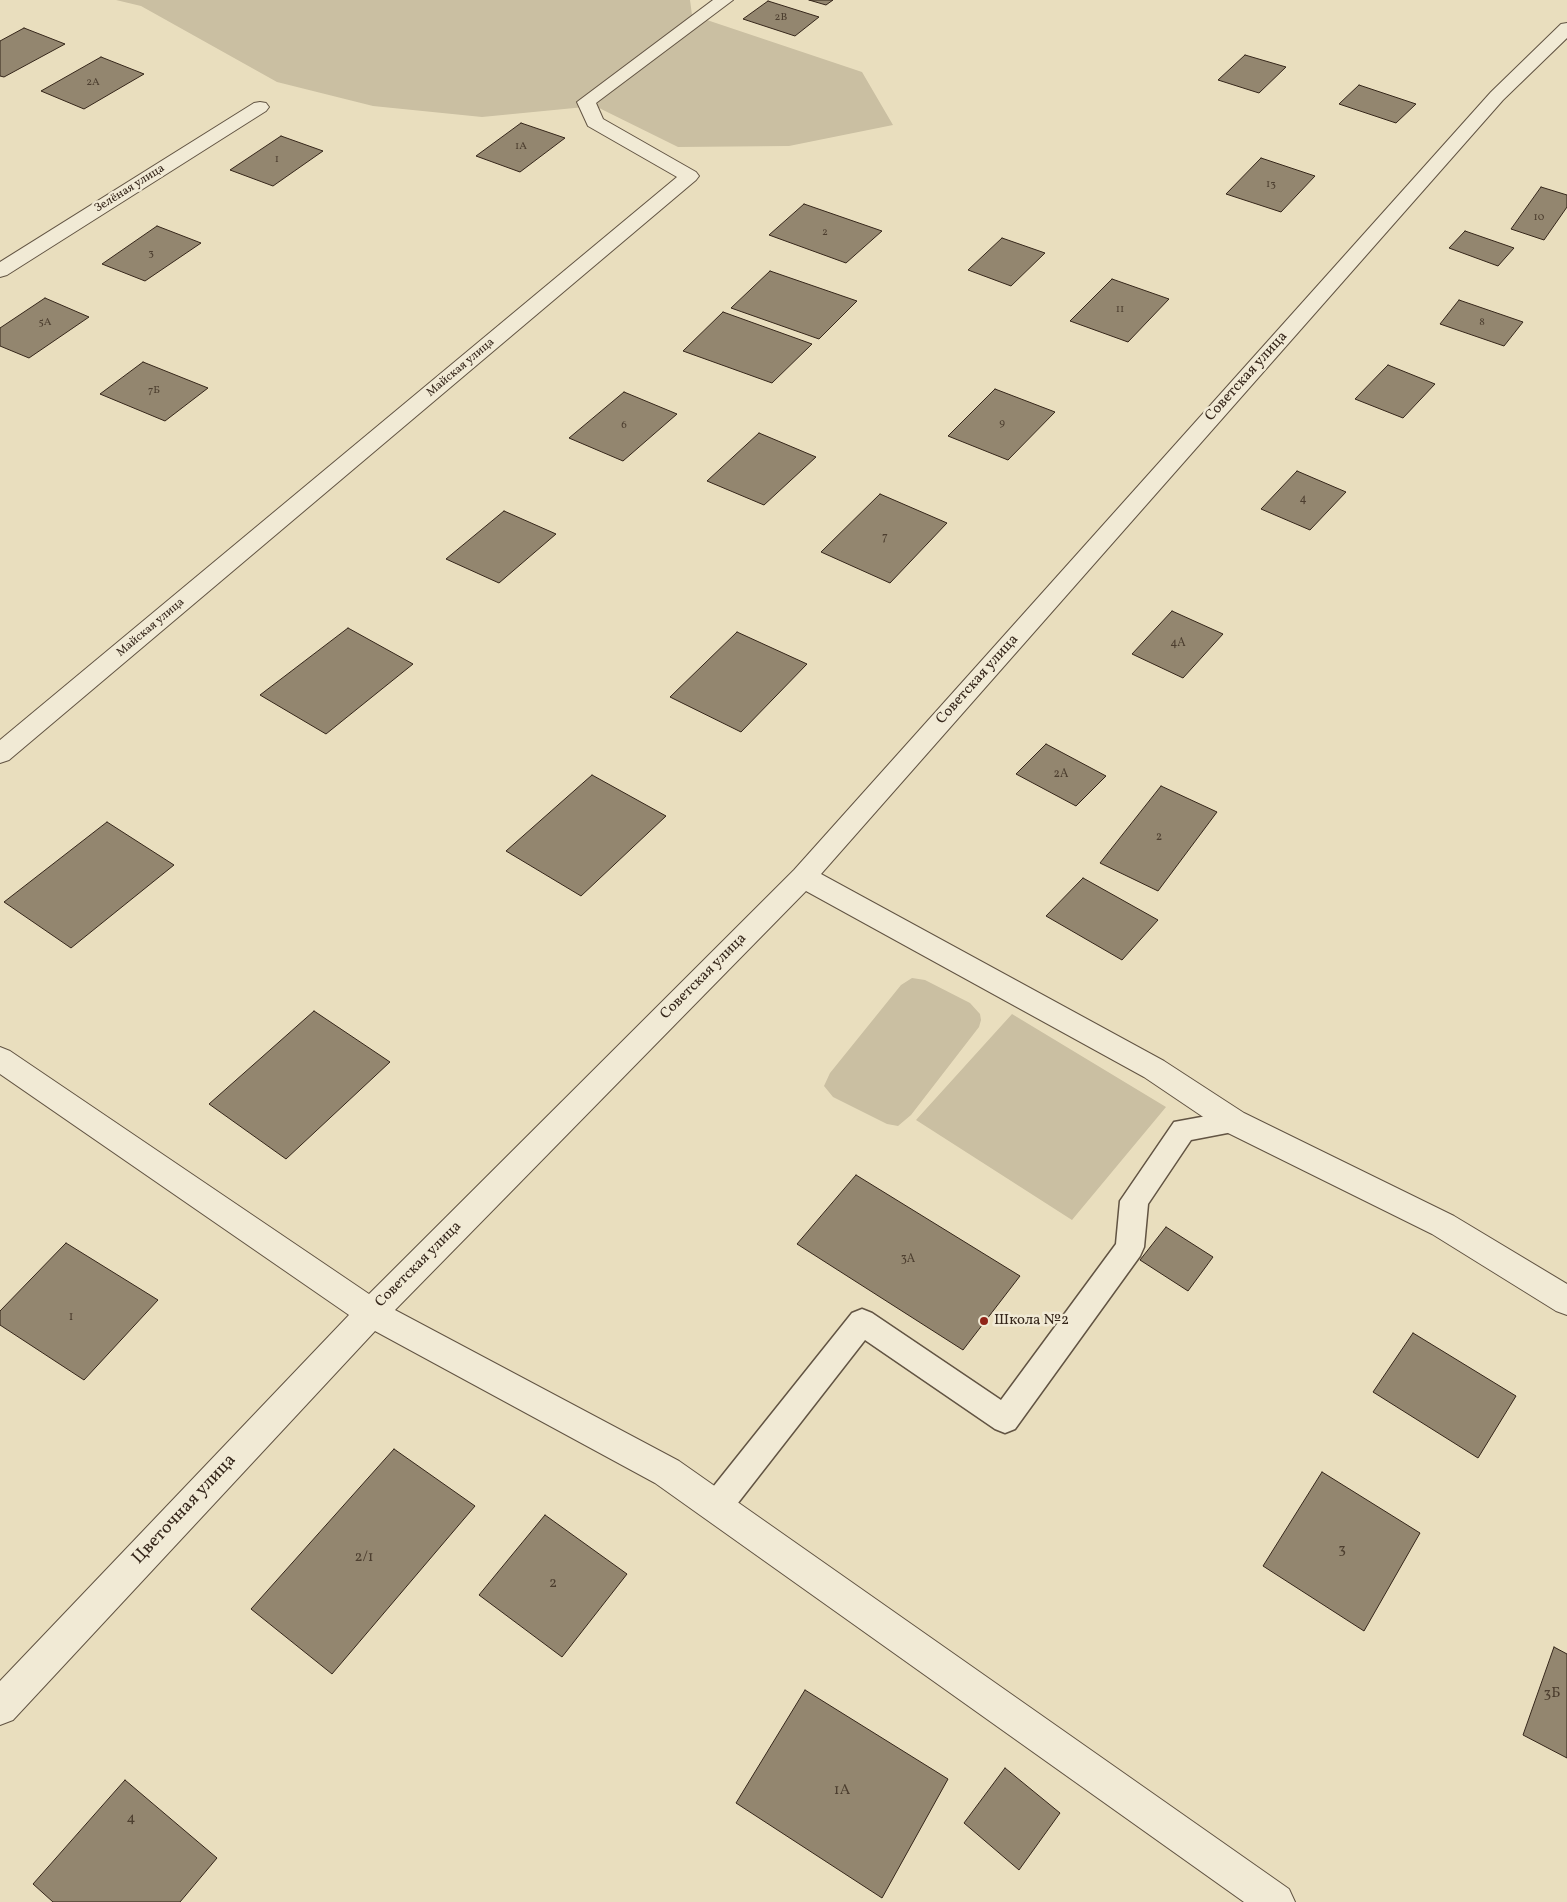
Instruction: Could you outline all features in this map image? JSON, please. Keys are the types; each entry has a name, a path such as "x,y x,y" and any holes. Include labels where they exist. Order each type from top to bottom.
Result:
{"street":[{"name":"Майская улица","path":"0,754 690,176 595,122 586,102 724,0"},
{"name":"Советская улица","path":"371,1313 803,877 1496,96 1567,28"},
{"name":"Зелёная улица","path":"0,271 260,107"},
{"path":"803,877 1154,1069 1234,1122 1443,1225 1567,1301"},
{"path":"0,1059 371,1313 667,1472 1276,1902"},
{"name":"Цветочная улица","path":"0,1707 371,1313"}],"lane":[{"path":"716,1507 862,1322 1005,1419 1130,1247 1134,1201 1183,1130 1234,1122"}],"shaded area":[{"path":"116,0 690,0 692,15 862,72 893,125 789,146 678,147 595,106 482,117 373,106 277,82 141,6"},
{"path":"912,978 925,980 970,1003 980,1014 981,1020 979,1027 911,1115 898,1126 887,1124 833,1097 824,1086 830,1073 901,985"},
{"path":"1012,1014 1166,1107 1072,1220 916,1120"}],"building":[{"path":"809,0 833,0 826,5"},
{"path":"768,1 819,17 795,36 743,19"},
{"path":"24,28 65,44 4,77 0,76 0,41"},
{"path":"1245,55 1286,67 1259,93 1218,80"},
{"path":"101,57 144,74 84,109 41,91"},
{"path":"1359,85 1416,104 1396,123 1339,104"},
{"path":"521,123 565,138 520,172 476,156"},
{"path":"281,136 323,151 273,186 230,170"},
{"path":"1261,158 1315,176 1281,212 1226,194"},
{"path":"1541,187 1567,195 1567,207 1544,240 1511,229"},
{"path":"804,204 882,231 846,263 769,235"},
{"path":"157,226 201,243 145,281 102,264"},
{"path":"1465,231 1514,248 1498,266 1449,248"},
{"path":"1002,238 1045,253 1011,286 968,270"},
{"path":"770,271 857,301 819,339 731,308"},
{"path":"1112,279 1169,299 1128,342 1070,321"},
{"path":"45,298 89,317 29,358 0,346 0,328"},
{"path":"1459,300 1523,322 1504,346 1440,324"},
{"path":"723,312 812,344 772,383 683,351"},
{"path":"143,362 208,388 165,421 100,394"},
{"path":"1388,365 1435,384 1403,418 1355,399"},
{"path":"995,389 1055,412 1008,460 948,436"},
{"path":"624,392 677,414 623,461 569,438"},
{"path":"759,433 816,457 764,505 707,481"},
{"path":"1297,471 1346,492 1310,530 1261,509"},
{"path":"880,494 947,523 890,583 821,552"},
{"path":"504,511 556,534 499,583 446,559"},
{"path":"1172,611 1223,634 1183,678 1132,654"},
{"path":"348,628 413,664 326,734 260,695"},
{"path":"737,632 807,664 741,732 670,697"},
{"path":"1046,744 1106,776 1076,806 1016,774"},
{"path":"592,775 666,816 581,896 506,851"},
{"path":"1161,786 1217,812 1158,891 1100,863"},
{"path":"107,822 174,865 71,948 4,902"},
{"path":"1083,878 1158,920 1122,960 1046,916"},
{"path":"314,1011 390,1062 286,1159 209,1104"},
{"path":"856,1175 1020,1276 963,1350 797,1244"},
{"path":"1166,1227 1213,1257 1188,1291 1140,1260"},
{"path":"66,1243 158,1300 84,1380 0,1325 0,1311"},
{"path":"1413,1333 1516,1396 1478,1458 1373,1392"},
{"path":"394,1449 475,1506 332,1674 251,1609"},
{"path":"1322,1472 1420,1533 1364,1631 1263,1566"},
{"path":"545,1515 627,1574 562,1657 479,1595"},
{"path":"1554,1647 1567,1654 1567,1758 1523,1735"},
{"path":"805,1690 948,1779 882,1898 736,1803"},
{"path":"1005,1768 1060,1813 1019,1870 964,1823"},
{"path":"125,1780 217,1858 180,1902 53,1902 33,1884"}],"place":[{"name":"Школа №2","path":"984,1321"}]}
